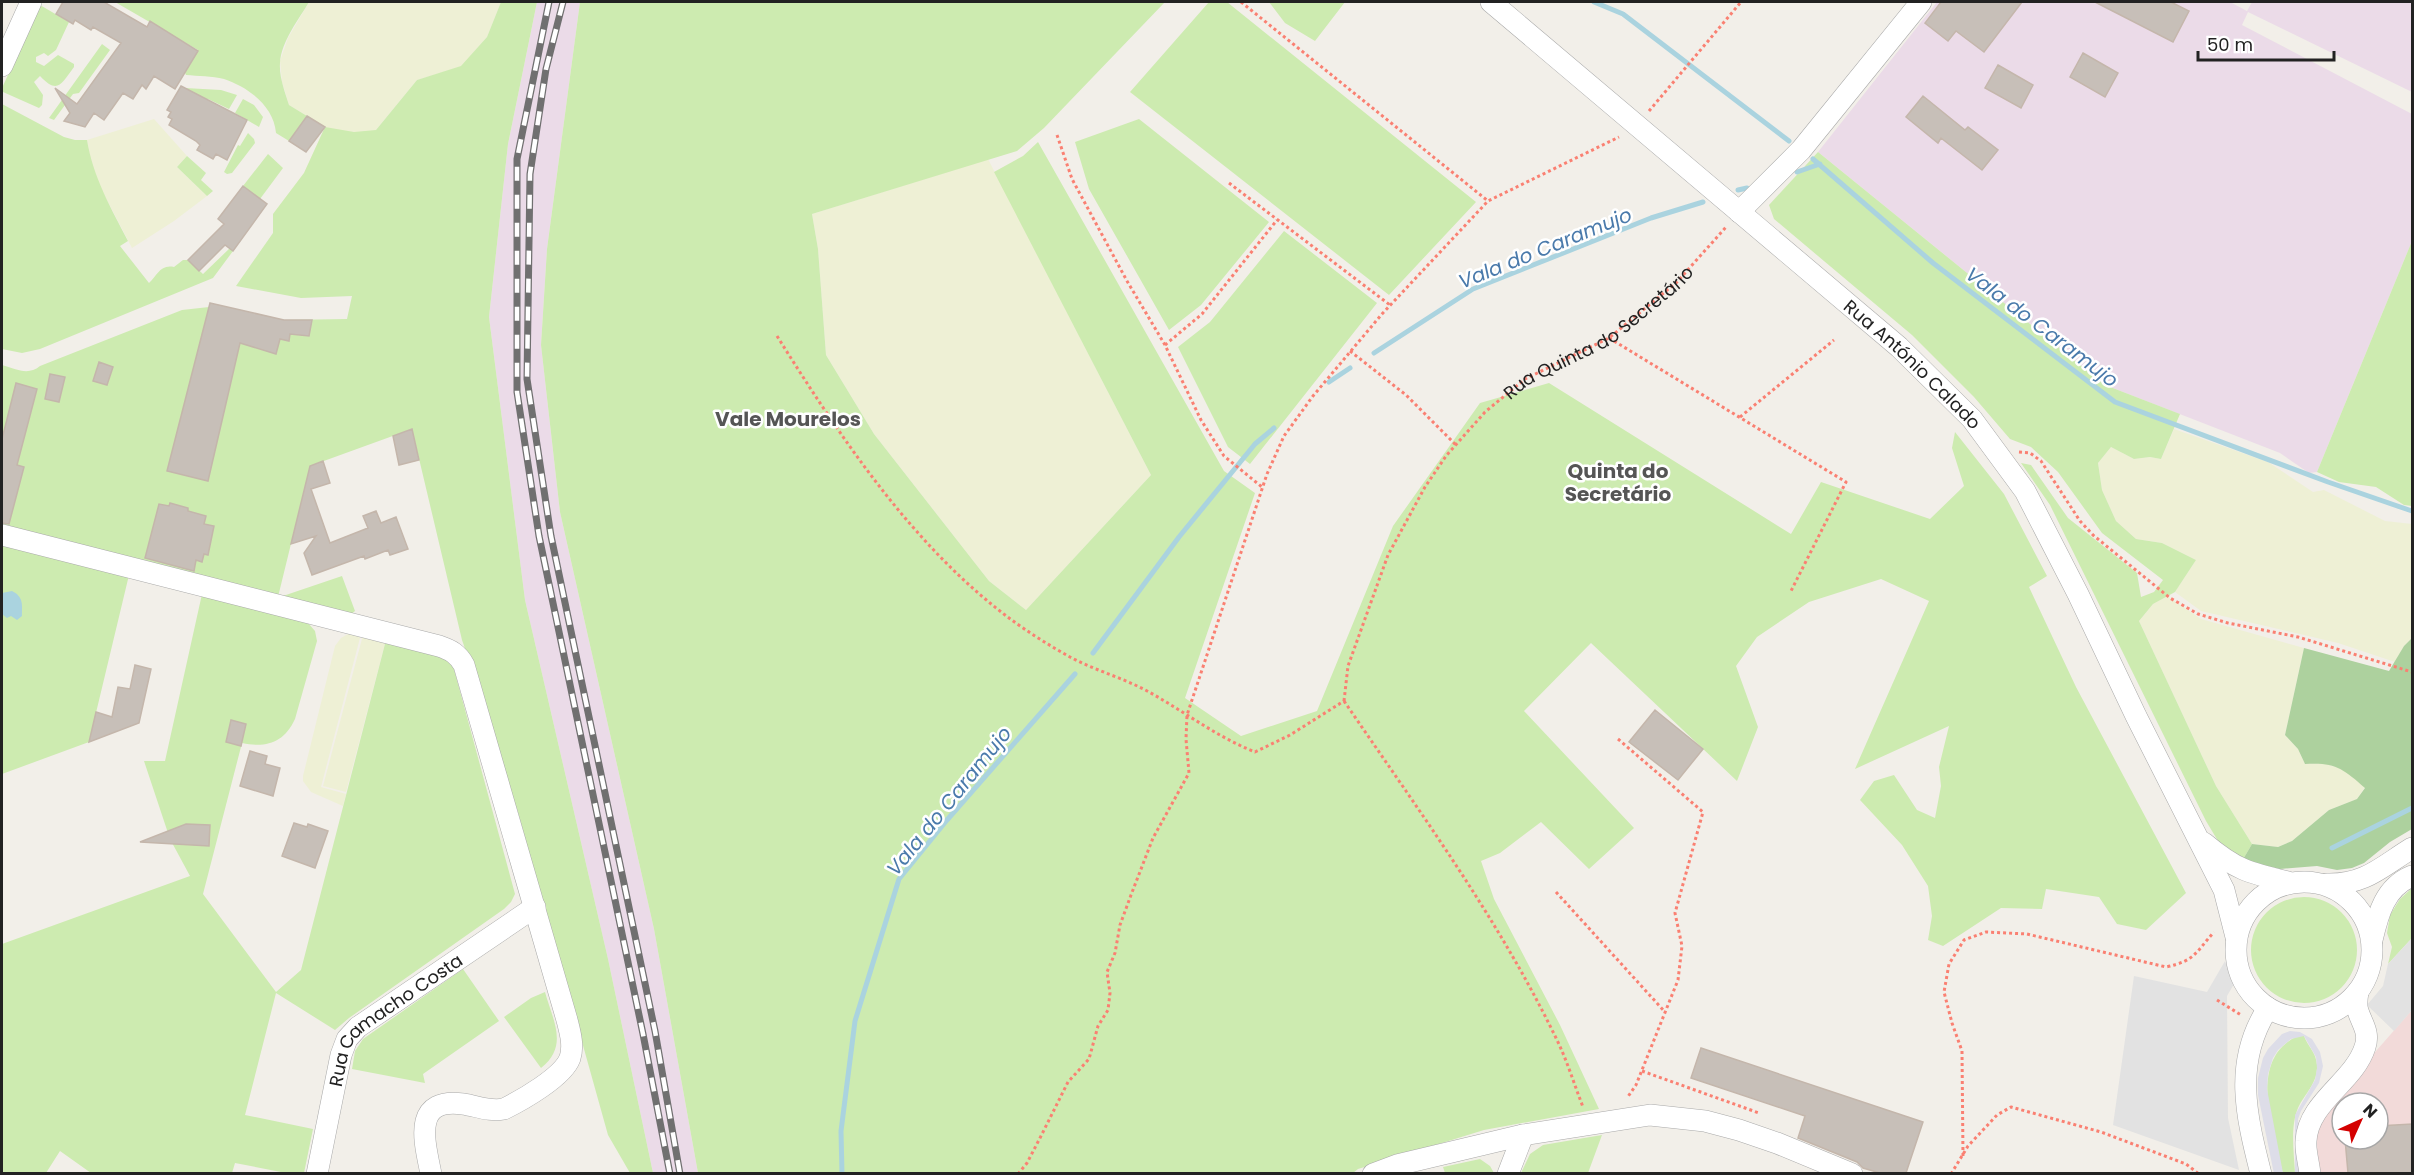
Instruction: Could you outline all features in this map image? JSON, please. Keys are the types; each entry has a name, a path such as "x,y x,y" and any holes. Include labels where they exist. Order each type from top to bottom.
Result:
{"street":[{"path":"2,66 31,2"},
{"name":"Rua António Calado","path":"1491,2 1899,347 1971,419 2025,491 2067,573 2224,890 2236,937"},
{"path":"1739,212 1801,150 1921,2"},
{"path":"2,535 451,650 460,657 535,907 572,1043 570,1058 563,1069 504,1110 492,1111 461,1104 436,1107 428,1115 424,1127 431,1173"},
{"name":"Rua António Calado","path":"2197,836 2222,858 2244,872 2288,882"},
{"path":"2412,848 2358,881 2344,884 2288,882 2268,890 2250,906 2241,921 2236,937 2236,963 2245,984 2268,1008 2285,1016 2317,1017 2329,1014 2343,1006 2358,993 2367,977 2372,959 2372,941 2377,919 2385,900 2395,886 2412,876"},
{"path":"2326,884 2342,892 2357,905 2368,926 2372,941"},
{"name":"Rua Camacho Costa","path":"317,1173 341,1055 347,1038 358,1027 535,907"},
{"path":"2310,1173 2306,1142 2309,1126 2315,1114 2360,1058 2364,1049 2366,1033 2358,1011 2358,993"},
{"path":"2261,1173 2245,1094 2245,1072 2249,1048 2257,1025 2268,1008"},
{"path":"1373,1173 1397,1165 1523,1135 1650,1115 1705,1121 1777,1143 1852,1173"},
{"path":"1509,1173 1523,1135"}],"path":[{"path":"1241,2 1488,201"},
{"path":"1018,1173 1027,1163 1068,1082 1089,1059 1098,1026 1108,1010 1110,993 1107,972 1115,953 1127,905 1153,838 1189,773 1186,715 1262,487 1284,435 1313,396 1390,305 1488,201 1564,162 1606,145 1637,125 1741,2"},
{"path":"1057,135 1072,179 1126,280 1165,345 1201,420 1224,456 1262,487"},
{"path":"1229,183 1390,305"},
{"name":"Rua Quinta do Secretário","path":"1344,701 1348,666 1388,555 1425,488 1456,445 1485,412 1525,379 1609,338 1677,282 1739,212"},
{"path":"1165,345 1202,314 1277,220"},
{"path":"777,336 827,416 942,561 1010,618 1070,657 1148,692 1232,743 1255,752 1290,735 1344,701 1468,881 1513,956 1600,1122 1636,1085 1678,980 1682,946 1676,913 1703,812 1618,739"},
{"path":"1609,338 1846,482 1791,591"},
{"path":"1740,418 1834,340"},
{"path":"1350,351 1406,396 1456,445"},
{"path":"2000,458 2018,452 2030,453 2041,461 2080,521 2093,535 2170,598 2198,614 2228,623 2298,637 2412,672"},
{"path":"1556,892 1665,1012"},
{"path":"1963,1156 1962,1051 1944,992 1949,964 1964,940 1986,932 2027,934 2166,967 2185,963 2202,948 2213,932 2236,937"},
{"path":"1642,1071 1759,1113"},
{"path":"1951,1173 1968,1146 1997,1115 2011,1107 2101,1131 2186,1164 2199,1173"}],"shaded area":[{"path":"537,2 580,2 547,249 541,345 560,512 654,929 698,1173 653,1173 608,959 525,600 489,317 508,144"},
{"path":"1937,2 2230,2 2247,11 2252,2 2412,2 2412,92 2248,12 2242,25 2412,114 2412,241 2317,472 2309,473 2280,453 2105,385 1818,152"},
{"path":"2412,938 2412,1010 2394,1031 2367,1005 2383,986 2388,964"},
{"path":"2225,961 2234,984 2227,996 2228,1118 2239,1170 2113,1125 2134,976 2207,992"},
{"path":"2412,1010 2412,1124 2390,1125 2390,1091 2341,1091"},
{"path":"2290,1031 2300,1032 2312,1039 2320,1052 2323,1066 2319,1083 2298,1119 2300,1173 2295,1173 2295,1115 2315,1080 2316,1057 2304,1036 2291,1039 2278,1050 2273,1058 2268,1074 2267,1089 2283,1173 2274,1174 2258,1095 2258,1078 2268,1049 2282,1034"},
{"path":"2330,1104 2330,1151 2360,1151 2362,1173 2319,1174 2316,1133"}],"green space":[{"path":"115,2 309,2 287,39 280,63 281,79 289,105 307,116 289,141 276,133 274,123 265,106 250,92 224,79 186,75 198,50"},
{"path":"309,2 501,2 487,37 461,67 417,80 376,130 273,214 304,173 325,127 289,105 282,82 280,61 288,38"},
{"path":"501,2 537,2 508,144 489,317 525,600 608,959 653,1173 630,1173 608,1135 517,809 512,802 495,734 462,640 412,429 310,466 278,597 2,526 2,365 22,371 31,371 182,310 209,307 212,304 284,320 347,319 352,296 301,298 236,286 273,233 273,214 304,173 325,127 354,132 376,130 417,80 461,66 487,37"},
{"path":"580,2 1165,2 1044,128 1017,151 812,214 818,249 826,355 874,434 989,581 1026,610 1151,475 994,172 1023,156 1038,142 1224,471 1255,493 1185,698 1241,736 1317,711 1393,526 1480,403 1549,383 1791,534 1821,482 1930,519 1964,486 1952,448 1955,432 2004,494 2047,576 2029,587 2076,687 2186,893 2146,930 2117,924 2099,897 2046,889 2042,909 2001,908 1943,946 1928,940 1932,916 1928,886 1902,845 1860,800 1874,781 1894,775 1917,810 1935,818 1941,786 1939,767 1949,726 1855,769 1929,601 1881,579 1809,602 1757,637 1736,666 1758,727 1737,781 1591,643 1524,711 1634,828 1589,869 1541,822 1500,853 1481,861 1494,899 1560,1025 1599,1109 1484,1130 1358,1169 1353,1173 698,1173 654,929 560,512 541,345 547,249"},
{"path":"1209,2 1227,2 1476,202 1389,295 1130,92"},
{"path":"1269,2 1345,2 1315,41 1285,23"},
{"path":"40,5 69,22 56,50 48,56 44,53 36,57 36,62 44,66 58,55 74,64 74,67 59,85 51,85 40,76 34,82 43,95 42,105 39,108 3,92 2,88"},
{"path":"102,44 110,50 79,93 73,94 54,120 49,118"},
{"path":"185,88 221,90 237,95 229,109 208,99 207,101"},
{"path":"243,99 254,105 263,117 259,127 235,113"},
{"path":"2,104 64,137 87,140 98,180 128,241 120,246 149,283 159,271 165,267 174,267 183,260 188,260 203,274 230,248 233,251 213,278 40,349 22,353 2,349"},
{"path":"154,119 187,156 177,167 207,196 132,248 97,181 87,140"},
{"path":"1139,119 1269,222 1201,305 1169,330 1089,189 1075,142"},
{"path":"248,133 255,143 232,173 227,174 224,172 238,145 240,146"},
{"path":"1818,152 2105,385 2180,414 2161,459 2150,457 2134,459 2111,447 2098,463 2102,490 2116,521 2136,539 2162,543 2196,560 2175,592 2153,604 2139,621 2216,786 2252,844 2242,861 2218,841 2206,821 2050,505 2021,463 2031,465 2068,518 2137,573 2141,597 2154,592 2163,580 2102,533 2058,472 2031,447 2010,439 1974,397 1912,335 1774,219 1769,205"},
{"path":"268,154 283,168 260,199 243,186"},
{"path":"187,156 206,173 201,180 213,191 207,196 177,167"},
{"path":"988,159 1151,475 1026,610 989,581 874,434 826,355 818,249 812,214"},
{"path":"1284,231 1377,303 1250,464 1228,447 1178,347 1210,322"},
{"path":"2412,241 2412,506 2404,505 2376,487 2339,482 2317,472"},
{"path":"2174,429 2268,462 2313,492 2324,490 2385,521 2412,524 2412,638 2404,646 2395,662 2338,643 2201,611 2175,592 2196,560 2162,543 2136,539 2116,521 2102,490 2098,463 2111,447 2134,459 2150,457 2161,459"},
{"path":"2,544 129,575 89,742 2,774"},
{"path":"342,576 355,611 350,615 280,597"},
{"path":"202,594 308,623 315,631 317,641 291,727 273,742 259,745 242,743 203,894 276,992 301,970 386,640 451,658 515,894 504,909 335,1030 276,993 245,1115 313,1129 304,1173 286,1173 235,1163 232,1173 91,1173 60,1151 46,1173 2,1174 2,944 190,876 170,839 144,761 165,761"},
{"path":"2167,596 2201,619 2304,648 2285,735 2298,749 2305,764 2324,763 2347,771 2365,787 2357,799 2329,810 2292,841 2278,847 2252,844 2216,786 2139,621 2153,604"},
{"path":"348,634 361,634 321,787 346,794 343,806 311,792 303,781 303,776 335,646 341,638"},
{"path":"363,635 386,640 346,792 323,786"},
{"path":"2412,638 2412,829 2390,842 2364,863 2352,868 2337,870 2317,866 2280,869 2242,861 2252,844 2278,847 2292,841 2329,810 2357,799 2365,788 2344,771 2331,765 2305,764 2298,749 2285,735 2304,648 2389,671 2404,646"},
{"path":"2412,888 2412,938 2388,964 2392,947 2387,933 2390,915 2400,899"},
{"path":"2304,897 2324,901 2341,913 2353,930 2357,950 2353,970 2341,987 2324,999 2304,1003 2284,999 2267,987 2255,970 2251,950 2255,930 2267,913 2284,901"},
{"path":"463,969 499,1021 423,1074 425,1083 352,1069 355,1051 363,1039"},
{"path":"545,992 555,1023 557,1042 550,1060 541,1068 504,1017 531,998"},
{"path":"2298,1036 2304,1036 2314,1053 2317,1071 2313,1083 2298,1108 2294,1123 2295,1173 2283,1174 2270,1118 2268,1079 2272,1061 2282,1047"},
{"path":"1602,1135 1588,1173 1521,1173 1530,1154 1543,1145"},
{"path":"1480,1159 1490,1166 1494,1173 1445,1173 1443,1167"}],"water":[{"path":"12,591 19,596 22,602 22,616 17,620 11,616 7,618 2,614 2,593"}],"building":[{"path":"63,2 104,2 147,27 150,21 198,51 175,89 154,76 146,89 142,85 133,99 123,93 104,120 94,113 85,127 64,121 70,113 55,88 77,104 121,43 93,27 91,30 75,20 73,24 56,14"},
{"path":"1941,2 2022,2 1984,52 1956,31 1948,41 1925,23"},
{"path":"2095,2 2171,2 2189,11 2173,42"},
{"path":"2083,53 2118,73 2105,97 2070,77"},
{"path":"1998,65 2033,85 2021,108 1985,88"},
{"path":"181,86 247,120 227,160 216,154 213,159 197,150 200,145 196,141 169,125 172,119 168,117 171,112 167,110"},
{"path":"1923,96 1965,130 1968,127 1998,150 1982,170 1941,138 1938,143 1906,117"},
{"path":"307,116 325,127 306,152 289,141"},
{"path":"243,186 267,204 233,251 225,245 199,271 188,260 224,224 218,219"},
{"path":"210,303 284,320 312,320 309,336 290,334 289,341 280,339 276,354 240,343 208,481 167,471"},
{"path":"99,362 113,367 107,385 93,381"},
{"path":"50,374 65,377 59,402 45,399"},
{"path":"16,383 37,389 17,465 24,467 9,524 2,523 2,439"},
{"path":"412,429 419,460 399,465 393,436"},
{"path":"323,461 330,483 311,489 330,543 368,528 363,516 376,511 381,523 396,517 408,549 390,555 388,550 365,559 364,556 312,575 304,553 316,536 291,544 310,466"},
{"path":"170,503 206,516 204,524 214,526 208,555 204,554 202,562 196,560 194,571 145,558 159,504 169,506"},
{"path":"135,665 151,669 139,723 89,742 96,712 112,717 118,687 130,689"},
{"path":"1655,710 1703,749 1678,780 1629,742"},
{"path":"231,720 246,724 241,746 226,742"},
{"path":"250,751 267,756 265,764 280,768 273,796 240,786"},
{"path":"294,823 307,827 308,824 328,831 315,868 282,856"},
{"path":"186,824 210,825 209,846 140,842"},
{"path":"1701,1048 1923,1122 1906,1173 1880,1173 1863,1168 1857,1162 1798,1138 1805,1116 1691,1078"},
{"path":"2412,1124 2412,1173 2348,1173 2346,1151 2390,1151 2390,1125"}],"waterway":[{"name":"Vala do Caramujo","path":"1594,2 1623,14 1789,141"},
{"name":"Vala do Caramujo","path":"1813,159 1933,263 2115,402 2412,511"},
{"name":"Vala do Caramujo","path":"1797,172 1820,164"},
{"name":"Vala do Caramujo","path":"1738,190 1747,188"},
{"name":"Vala do Caramujo","path":"1374,353 1473,289 1651,218 1703,202"},
{"name":"Vala do Caramujo","path":"1329,382 1350,368"},
{"name":"Vala do Caramujo","path":"1093,653 1179,537 1255,444 1274,428"},
{"name":"Vala do Caramujo","path":"842,1174 841,1131 855,1021 899,879 947,820 1075,674"},
{"name":"Vala do Caramujo","path":"2332,848 2412,808"}],"railway":[{"path":"549,2 517,159 517,392 539,536 670,1174"},
{"path":"563,2 546,69 530,174 527,379 551,536 655,1031 680,1174"}],"district":[{"name":"Vale Mourelos","path":"788,419"},
{"name":"Quinta do Secretário","path":"1618,482"}]}
